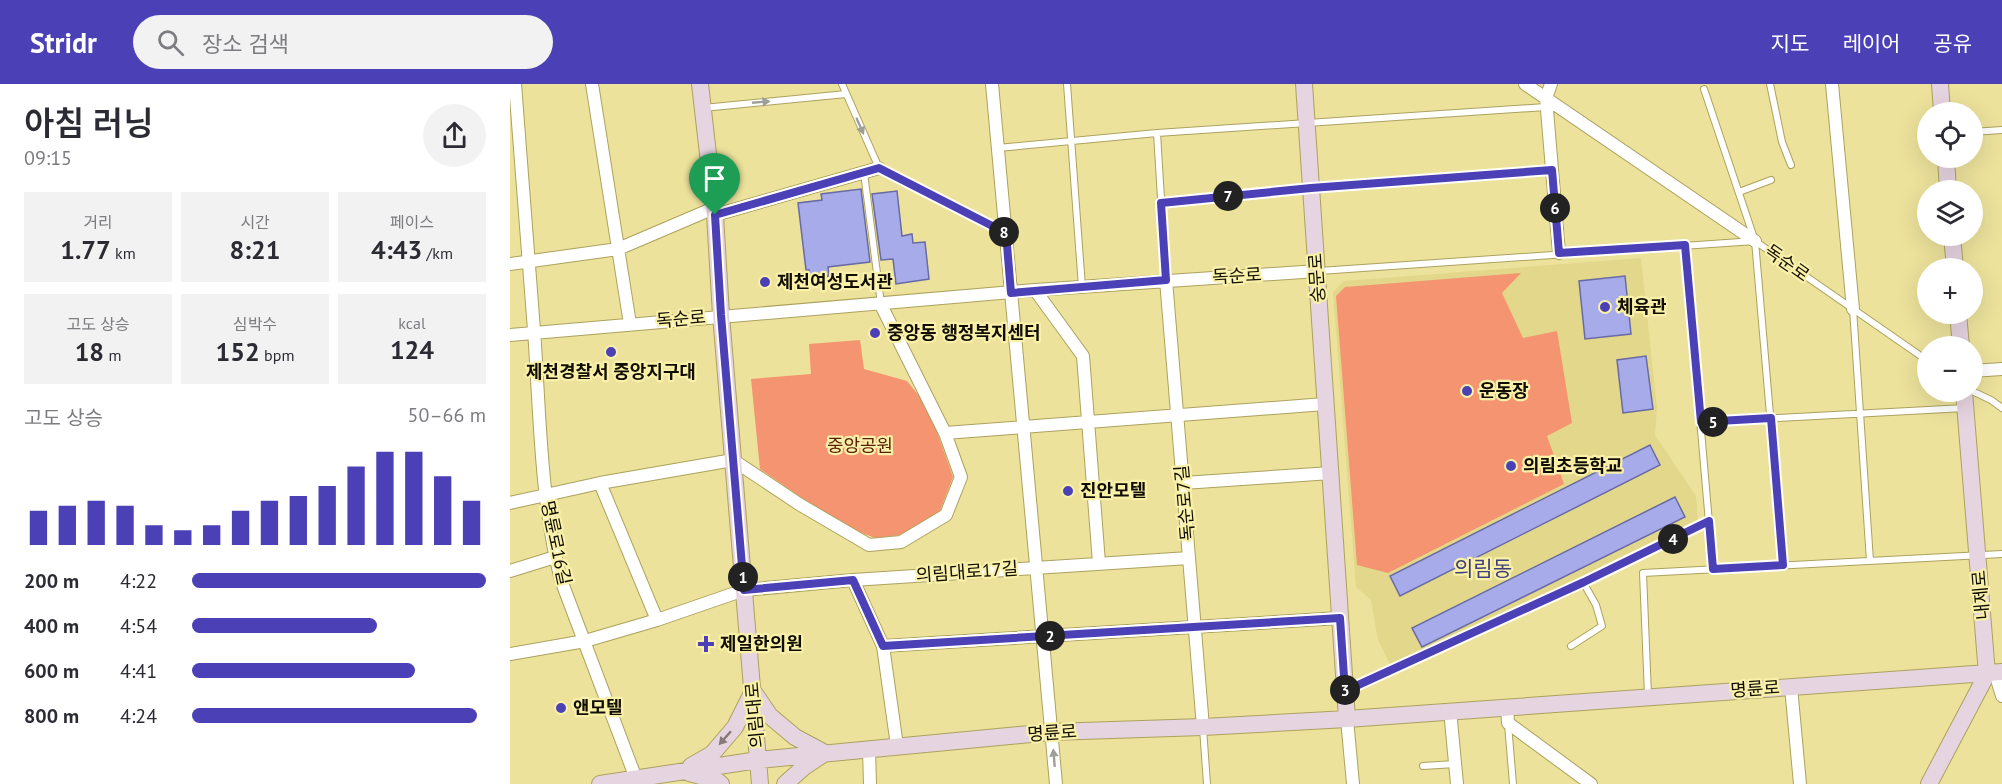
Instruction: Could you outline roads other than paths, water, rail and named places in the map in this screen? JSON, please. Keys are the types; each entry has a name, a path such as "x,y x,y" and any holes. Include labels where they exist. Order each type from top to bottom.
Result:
{"street":[{"name":"명륜로16길","path":"515,84 515,160 529,262 545,494 555,557 561,580 636,781"},
{"path":"592,84 630,324"},
{"name":"의림대로","path":"700,84 715,212 721,315 760,784"},
{"path":"992,84 1055,783"},
{"name":"숭문로","path":"1304,84 1353,784"},
{"path":"1525,84 1546,103 1755,241"},
{"path":"1551,84 1546,103 1559,253"},
{"path":"1832,84 1853,309"},
{"path":"1940,84 1941,102"},
{"path":"510,264 618,249 715,212 879,168"},
{"name":"독순로","path":"510,335 721,315 881,305 1035,290 1317,271"},
{"name":"독순로7길","path":"1166,280 1203,727"},
{"path":"1035,290 1083,356 1099,563"},
{"path":"510,503 600,483 733,460 799,504 869,545 901,542 946,515 961,477 945,434 881,305"},
{"path":"1983,370 2002,369"},
{"name":"내제로","path":"1965,402 1977,555 1994,673"},
{"path":"945,434 1325,404"},
{"path":"1183,483 1331,473"},
{"path":"600,483 657,620"},
{"path":"510,571 555,557"},
{"name":"의림대로17길","path":"510,654 585,641 657,620 744,590 853,580 1189,558"},
{"path":"853,580 883,646 897,746"},
{"path":"883,646 1340,618"},
{"path":"1994,673 2002,696"},
{"path":"1929,784 1994,673"},
{"name":"명륜로","path":"600,784 636,781 682,771 758,760 1052,732 1347,719 1994,673"},
{"path":"1791,687 1800,784"},
{"path":"682,771 712,754 735,728 753,691 770,716 795,737 825,753 785,784"},
{"path":"1507,706 1508,723 1591,784"},
{"path":"1450,710 1456,784"},
{"path":"869,749 870,784"},
{"path":"682,771 716,780 721,784"}],"lane":[{"path":"842,84 879,168 1006,233"},
{"path":"1067,84 1082,287"},
{"path":"1770,84 1782,142 1791,165"},
{"path":"1704,89 1755,241 1783,565"},
{"path":"702,108 846,94"},
{"path":"998,148 1071,140 1546,103"},
{"path":"1983,131 2002,130"},
{"path":"1157,133 1166,280"},
{"path":"1161,203 1311,188 1552,170"},
{"path":"864,173 881,305"},
{"path":"1739,192 1771,180"},
{"name":"독순로","path":"1317,271 1755,241 1917,353"},
{"path":"1685,245 1713,569"},
{"path":"1853,309 1870,561"},
{"path":"1983,397 2002,408"},
{"path":"1701,422 1860,414 1950,402"},
{"path":"1345,691 1584,582 1709,521"},
{"path":"1648,697 1643,573 2002,554"},
{"path":"1571,646 1602,626 1596,605 1584,582"},
{"path":"1508,723 1513,784"},
{"path":"1203,727 1207,784"},
{"path":"1423,766 1455,764"}],"place":[{"name":"제천여성도서관","path":"765,282"},
{"name":"체육관","path":"1605,307"},
{"name":"중앙동 행정복지센터","path":"875,333"},
{"name":"제천경찰서 중앙지구대","path":"611,352"},
{"name":"운동장","path":"1467,391"},
{"name":"의림초등학교","path":"1511,466"},
{"name":"진안모텔","path":"1068,491"},
{"name":"제일한의원","path":"706,644"},
{"name":"앤모텔","path":"561,708"}],"district":[{"name":"의림동","path":"1483,569"}],"park label":[{"name":"중앙공원","path":"860,446"}]}
